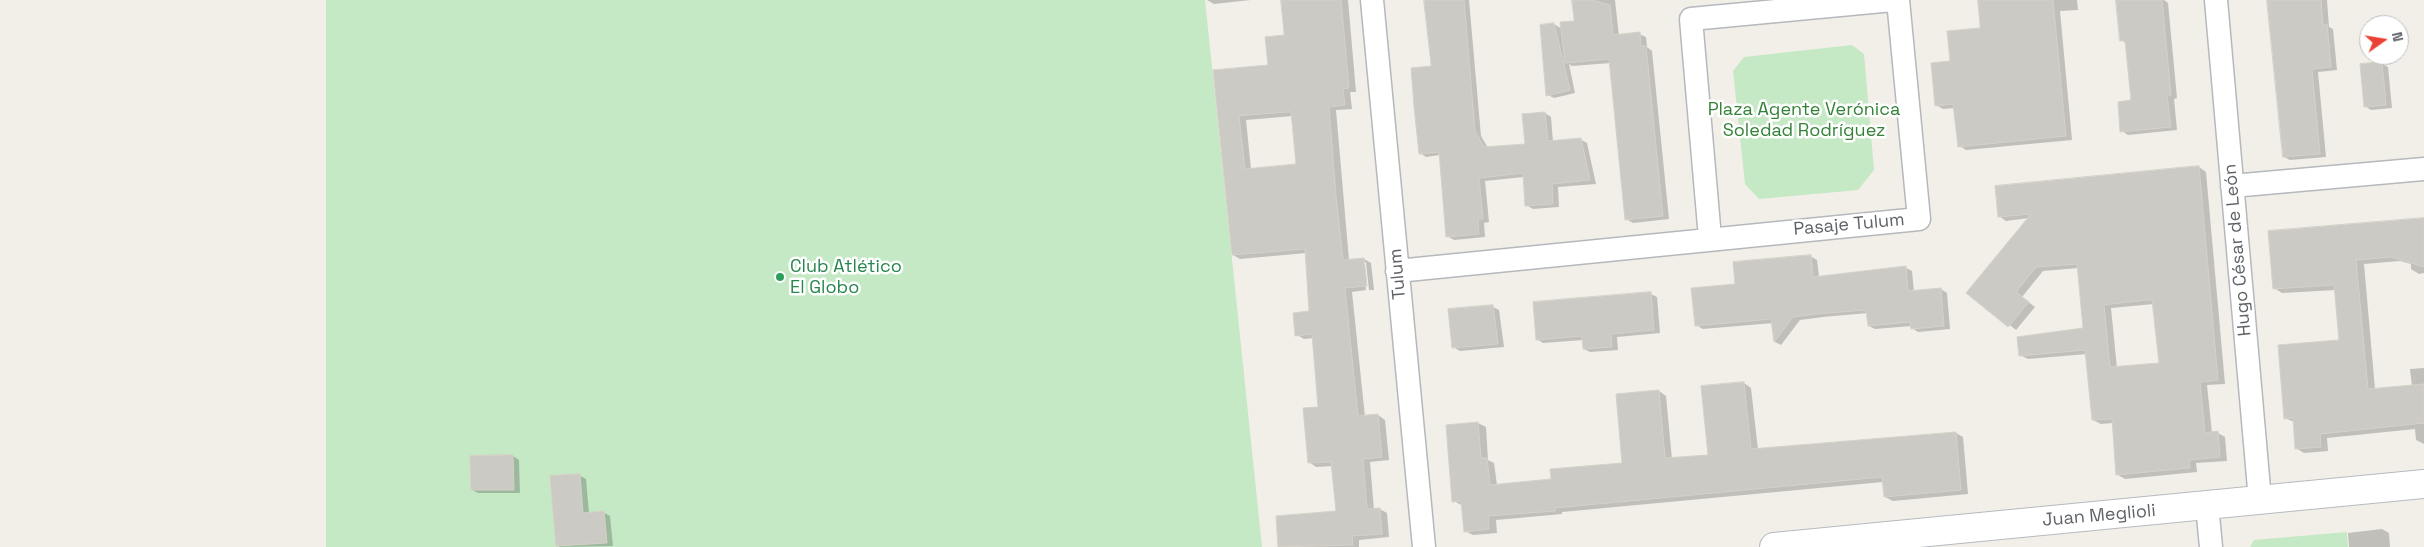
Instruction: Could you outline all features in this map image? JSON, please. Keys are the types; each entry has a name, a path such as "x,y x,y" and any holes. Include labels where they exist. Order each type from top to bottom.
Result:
{"main road":[{"name":"Juan Meglioli","path":"1774,547 1946,539 2207,506 2424,484"}],"street":[{"name":"Tulum","path":"1372,0 1424,547"},
{"path":"1710,238 1691,19 1893,0"},
{"name":"Pasaje Tulum","path":"1398,271 1710,238 1919,219 1898,0"},
{"name":"Hugo César de León","path":"2216,0 2260,500"},
{"path":"2232,186 2424,169"},
{"path":"2207,506 2211,547"}],"green space":[{"name":"Club Atlético El Globo","path":"326,0 1205,0 1262,547 326,547"},
{"name":"Plaza Agente Verónica Soledad Rodríguez","path":"1852,45 1864,54 1874,170 1858,190 1759,199 1745,184 1733,71 1744,57"},
{"path":"2347,532 2348,547 2250,547 2254,540"}],"building":[{"path":"1281,0 1341,0 1349,88 1343,89 1345,105 1329,107 1336,196 1343,260 1364,258 1367,286 1345,288 1358,416 1378,414 1382,457 1363,459 1367,509 1380,508 1382,534 1352,536 1353,545 1278,547 1276,516 1336,511 1331,462 1308,463 1303,408 1318,407 1312,334 1295,336 1293,313 1309,311 1305,249 1232,255 1213,70 1268,65 1265,37 1284,35","holes":["1291,112 1296,164 1245,169 1239,116"]},
{"path":"1424,0 1464,0 1475,131 1484,147 1525,144 1522,114 1545,112 1548,141 1581,138 1590,180 1552,184 1553,204 1525,206 1523,173 1479,178 1483,219 1478,219 1479,234 1446,237 1439,152 1419,154 1414,106 1411,68 1431,66"},
{"path":"1572,0 1592,0 1610,5 1613,35 1640,32 1641,46 1646,46 1663,216 1625,220 1609,59 1565,63 1560,22 1574,21"},
{"path":"1978,0 2053,0 2066,136 1958,147 1953,104 1935,106 1931,63 1950,61 1947,31 1980,28"},
{"path":"2116,0 2162,0 2171,95 2167,95 2171,127 2120,132 2118,102 2131,100 2125,40 2120,41"},
{"path":"2267,0 2321,0 2323,25 2327,24 2331,67 2312,69 2320,154 2283,157"},
{"path":"1554,23 1570,90 1546,96 1540,25"},
{"path":"2360,65 2382,65 2386,105 2364,107"},
{"path":"2199,166 2218,380 2200,382 2205,433 2218,431 2220,457 2189,460 2190,468 2116,475 2112,419 2092,420 2085,350 2019,356 2017,337 2083,328 2077,264 2036,267 2016,292 2029,302 2008,327 1966,293 2031,214 1998,217 1995,186","holes":["2152,300 2159,363 2110,367 2104,305"]},
{"path":"2424,218 2424,267 2391,257 2356,260 2368,389 2424,384 2424,423 2320,434 2321,447 2295,449 2293,418 2284,419 2278,345 2339,340 2334,285 2273,289 2268,231"},
{"path":"1811,255 1813,277 1906,266 1908,291 1941,288 1944,326 1911,329 1910,322 1868,326 1866,310 1816,314 1793,317 1774,342 1771,319 1695,326 1691,288 1735,284 1733,262"},
{"path":"1651,292 1654,330 1611,334 1612,347 1583,349 1582,336 1536,340 1533,302"},
{"path":"1493,305 1498,344 1452,348 1448,309"},
{"path":"1744,382 1751,449 1956,432 1961,490 1884,497 1882,477 1555,508 1555,511 1488,516 1489,529 1464,532 1461,501 1452,502 1446,425 1478,422 1481,458 1487,458 1490,485 1551,479 1550,469 1622,463 1616,394 1659,390 1665,458 1708,455 1701,386"},
{"path":"513,455 514,490 471,490 470,456"},
{"path":"580,474 583,513 604,511 607,543 556,546 550,476"}],"place":[{"name":"Club Atlético El Globo","path":"780,277"}]}
